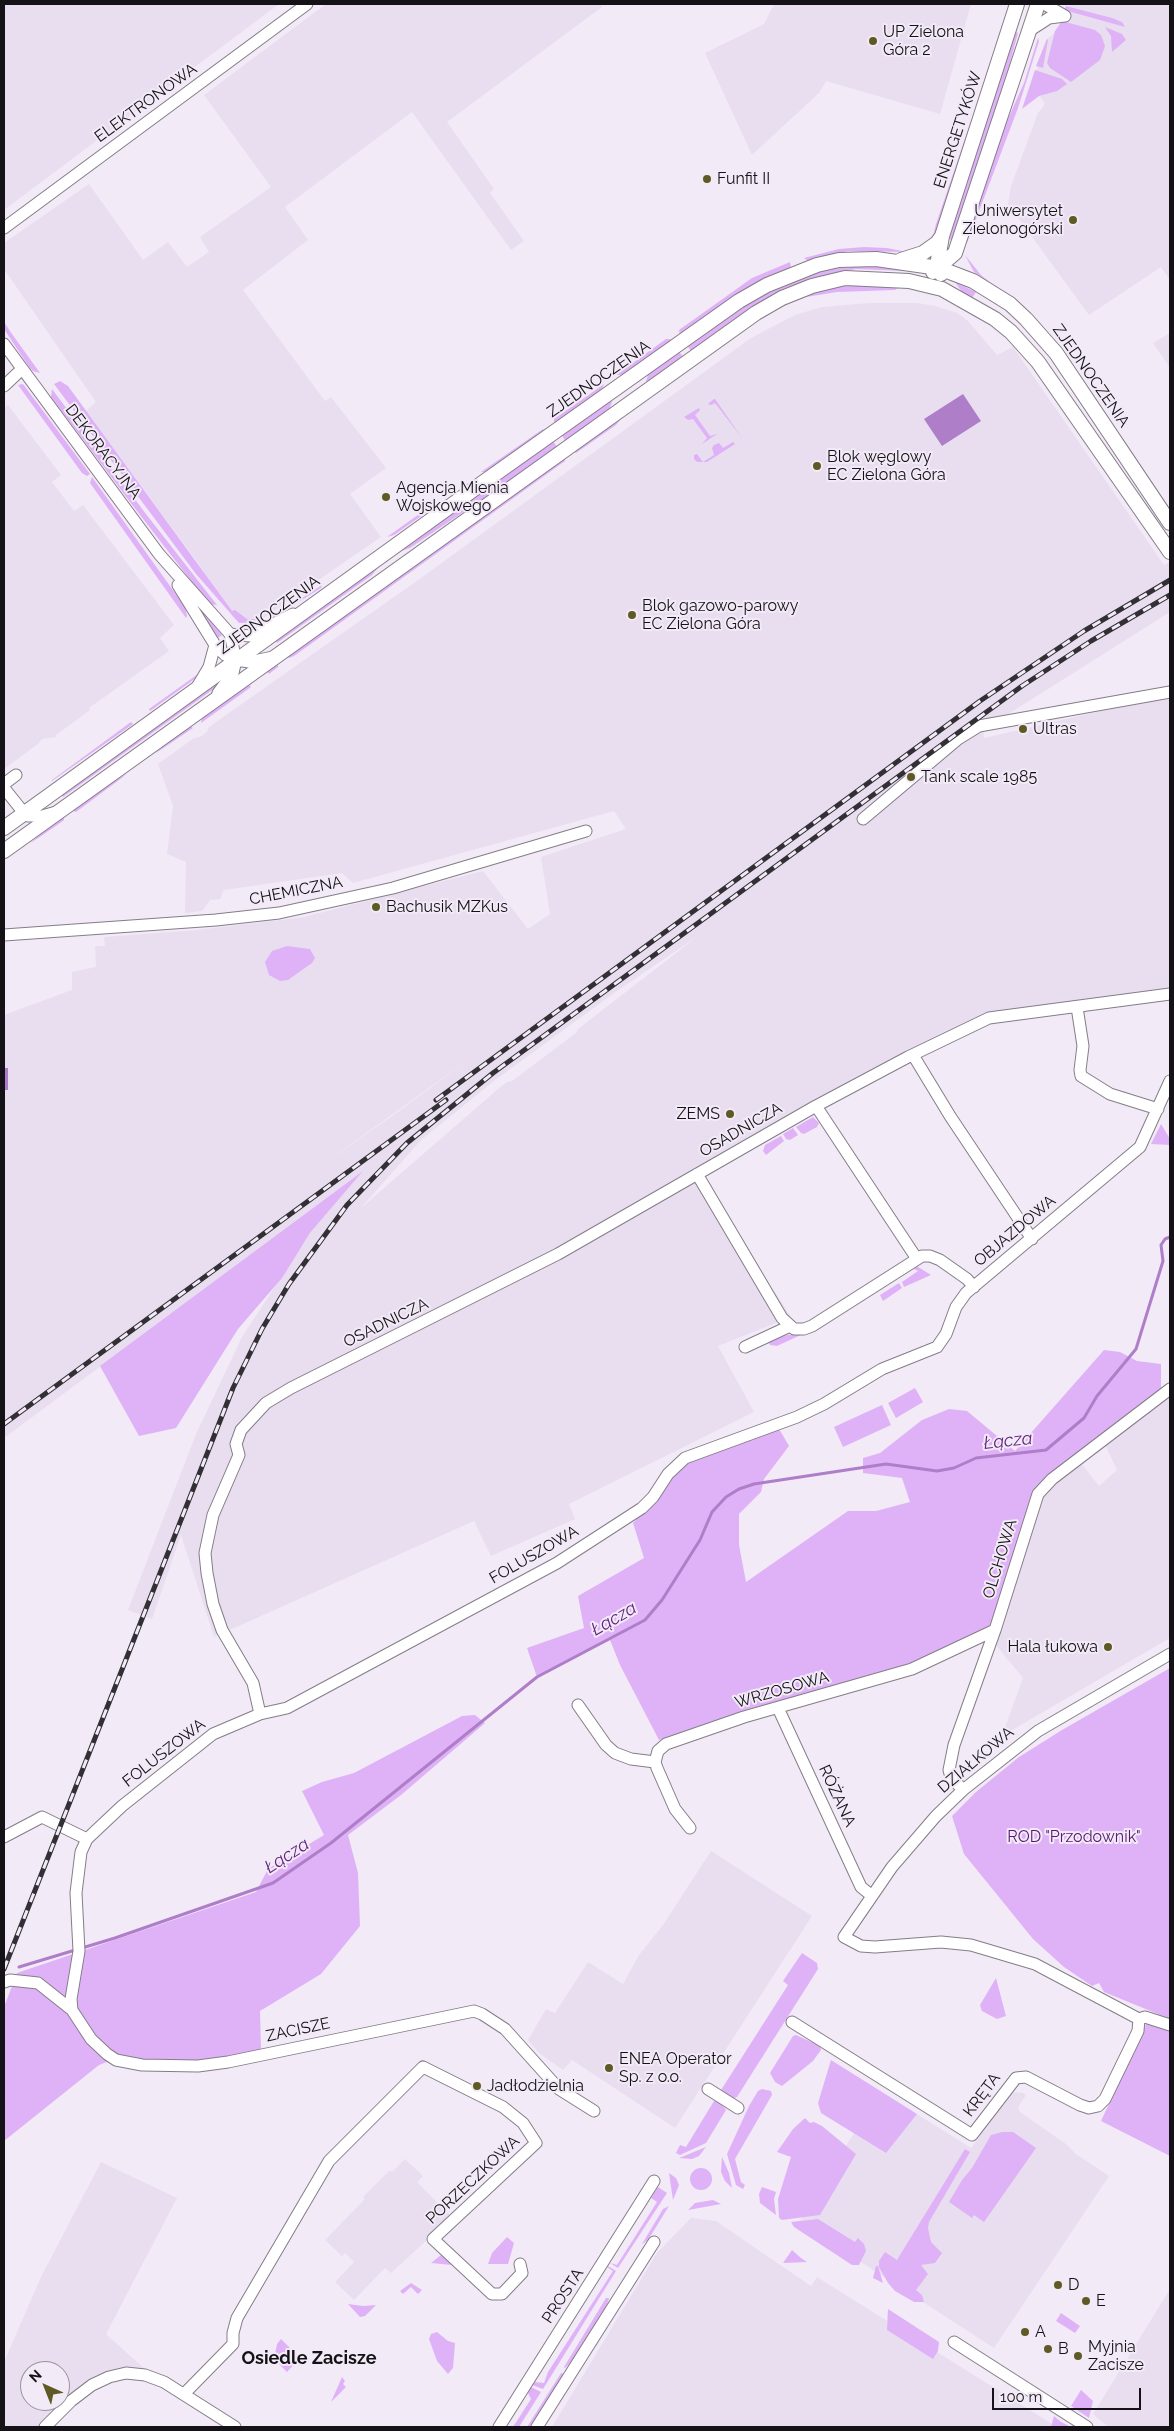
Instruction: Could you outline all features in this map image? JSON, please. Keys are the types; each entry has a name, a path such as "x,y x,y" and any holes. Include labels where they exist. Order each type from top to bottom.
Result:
{"main road":[{"name":"ENERGETYKÓW","path":"939,268 938,260 942,236 1018,4"},
{"path":"909,281 932,274 955,253 1038,4"},
{"path":"899,261 923,253 937,243 942,236"},
{"path":"955,253 961,272 973,282"},
{"name":"ZJEDNOCZENIA","path":"4,828 703,327 767,285 796,272 839,260 899,261 939,268 973,282 1010,304 1026,318 1056,353 1170,523"},
{"path":"939,268 943,280 960,298"},
{"path":"4,851 756,313 782,298 812,286 845,278 909,281 942,289 960,298 1011,332 1038,362 1170,552"}],"street":[{"name":"ELEKTRONOWA","path":"4,228 307,4"},
{"path":"1029,31 1048,18 1065,16 1044,4"},
{"name":"DEKORACYJNA","path":"4,344 159,554 215,645 236,660"},
{"path":"4,386 22,369"},
{"name":"DEKORACYJNA","path":"159,554 230,634 236,660"},
{"path":"230,634 250,636 323,598"},
{"path":"194,690 210,667 215,645"},
{"path":"209,703 228,682 236,660 249,662 274,657"},
{"path":"863,819 958,739 979,726 1170,693"},
{"path":"16,775 4,786 24,813 28,816 42,816 60,810"},
{"path":"21,838 26,824 24,813"},
{"name":"CHEMICZNA","path":"4,935 216,920 279,913 393,888 586,831"},
{"name":"OSADNICZA","path":"260,1714 253,1683 222,1630 210,1589 205,1553 213,1515 239,1455 236,1444 241,1430 266,1403 291,1388 558,1254 816,1106 989,1018 1170,994"},
{"path":"1078,1006 1083,1046 1081,1076 1110,1094 1158,1109"},
{"path":"913,1055 950,1116 1032,1239"},
{"name":"OBJAZDOWA","path":"917,1259 930,1256 940,1260 967,1279 974,1287 1140,1147 1170,1081"},
{"path":"697,1174 782,1318 794,1329 804,1329 812,1326 917,1259 816,1106"},
{"name":"FOLUSZOWA","path":"72,2010 71,1999 79,1946 76,1893 77,1870 81,1852 87,1839 122,1806 213,1734 260,1714 287,1708 557,1562 642,1508 653,1497 671,1470 685,1458 797,1417 824,1404 882,1369 937,1347 946,1334 956,1307 974,1287"},
{"path":"745,1346 790,1326"},
{"name":"OLCHOWA","path":"963,1790 951,1777 954,1745 995,1630 1038,1494 1052,1479 1170,1389"},
{"name":"WRZOSOWA","path":"655,1762 658,1751 666,1744 736,1719 912,1669 995,1630"},
{"name":"DZIAŁKOWA","path":"1139,2019 1035,1964 971,1945 940,1942 861,1946 844,1938 871,1895 917,1837 963,1790 1038,1731 1170,1654"},
{"path":"578,1705 606,1745 615,1753 631,1759 655,1762 675,1809 690,1828"},
{"name":"RÓŻANA","path":"778,1708 862,1887 871,1895"},
{"path":"4,1838 42,1817 87,1839"},
{"name":"ZACISZE","path":"4,1982 10,1980 38,1983 72,2010 92,2039 116,2060 166,2066 198,2066 230,2061 474,2011 506,2029 559,2088 594,2111"},
{"path":"1139,2019 1144,2017 1170,2025"},
{"name":"KRĘTA","path":"792,2022 972,2135 1016,2078 1026,2077 1089,2108 1098,2106 1105,2099 1138,2031 1139,2019"},
{"name":"PORZECZKOWA","path":"184,2394 233,2344 233,2333 237,2318 329,2161 423,2067 503,2107 522,2123 536,2143 433,2239 492,2294 502,2294 522,2273 520,2264"},
{"path":"708,2089 738,2108"},
{"name":"PROSTA","path":"499,2427 654,2182"},
{"path":"537,2427 654,2242"},
{"path":"954,2342 1087,2427"},
{"path":"45,2427 92,2385 109,2377 126,2373 145,2375 184,2394 235,2427"}],"shaded area":[{"path":"4,4 279,4 4,210"},
{"path":"326,4 599,4 602,7 447,122 494,189 490,193 524,241 511,250 412,112 285,207 308,240 243,290 325,401 331,397 386,468 350,494 381,537 259,621 248,624 233,617 198,563 86,411 96,402 4,269 4,243 89,184 143,260 168,242 187,267 209,252 200,237 271,187 204,95"},
{"path":"774,4 971,4 940,114 826,81 819,93 752,155 705,53 764,24"},
{"path":"1070,4 1170,4 1170,280 1161,267 1089,315 1008,204 1011,186 1038,113 1045,104 1032,85 1046,40 1065,24"},
{"path":"870,303 917,303 935,306 957,313 967,320 997,355 1013,347 1164,565 1170,562 1170,612 983,730 984,738 1170,695 1170,995 990,1018 862,1080 699,1176 791,1317 718,1346 754,1412 569,1504 575,1519 491,1556 474,1521 214,1637 181,1535 152,1619 128,1610 196,1434 242,1337 310,1233 361,1173 4,1438 4,1015 72,990 72,972 96,967 95,946 105,946 104,937 197,930 304,917 483,871 528,929 550,914 541,857 626,829 614,811 353,883 342,873 224,890 220,899 210,900 202,911 185,913 186,862 167,854 173,806 158,764 194,738 200,737 207,732 209,727 421,578 751,338 795,315 822,307","holes":["698,936 578,1029 576,1033 512,1081 507,1082 498,1089 361,1208 421,1140 494,1081 614,993","475,1055 399,1111 322,1165"]},
{"path":"1170,333 1170,368 1153,343"},
{"path":"963,394 981,421 942,446 924,419"},
{"path":"8,405 61,475 52,482 74,511 83,505 174,625 160,638 169,651 89,708 90,710 56,735 56,737 42,739 4,769 4,408"},
{"path":"4,1068 8,1068 8,1090 4,1090"},
{"path":"1170,1387 1170,1638 1002,1736 1023,1678 995,1644 1038,1494 1078,1459 1099,1486 1117,1470 1103,1440"},
{"name":"ENEA Operator Sp. z o.o.","path":"711,1851 812,1916 675,2128 572,2060 563,2070 540,2054 528,2040 546,2009 555,2013 588,1962 623,1984 639,1955 663,1925"},
{"path":"880,2091 971,2148 1011,2092 1023,2093 1026,2095 1019,2106 1020,2112 1109,2176 994,2348 799,2222"},
{"path":"405,2159 423,2176 417,2182 452,2217 391,2273 385,2268 354,2300 335,2282 354,2262 345,2253 342,2256 325,2240 365,2199 363,2197 389,2171 393,2171"},
{"path":"101,2162 177,2198 106,2334 145,2369 146,2375 102,2379 70,2406 70,2361 20,2361 20,2411 64,2411 45,2427 4,2427 4,2362 41,2277"},
{"path":"691,2218 716,2221 811,2286 817,2277 1057,2427 552,2427 657,2253"},
{"path":"1170,2289 1170,2427 1108,2427 1093,2414"}],"green space":[{"path":"1066,6 1112,18 1122,22 1125,27 1064,10"},
{"path":"1062,21 1095,30 1101,35 1105,46 1100,60 1071,82 1050,68 1047,63 1055,31"},
{"path":"1105,27 1122,34 1126,40 1112,52 1111,36"},
{"path":"1015,31 1018,33 1010,63 953,241 948,238"},
{"path":"1038,38 1039,41 1018,108 967,243 964,244 995,148 1024,83"},
{"path":"1048,40 1043,68 1036,66"},
{"path":"1035,70 1062,79 1067,84 1057,91 1039,96 1022,109"},
{"path":"969,127 973,129 936,235 934,232 936,224"},
{"path":"887,248 907,252 848,251 808,261 804,258 839,249"},
{"path":"965,255 981,275 991,283 974,272"},
{"path":"790,262 791,267 753,285 680,336 679,330 752,278"},
{"path":"874,265 905,268 904,271 856,269 809,279 772,296 691,351 686,344 743,304 792,279 829,269"},
{"path":"955,282 976,292 972,298 962,292"},
{"path":"858,284 901,286 895,290 837,292 806,297 779,308 752,324 789,300 830,287"},
{"path":"4,322 40,373 33,371 29,367 4,329"},
{"path":"666,339 670,339 672,342 625,375 616,375"},
{"path":"678,350 683,357 649,382 646,381 649,372"},
{"path":"60,381 68,386 232,611 235,610 247,619 256,619 258,622 239,623 196,574 54,384"},
{"path":"23,384 90,474 87,476 82,473 18,385"},
{"path":"604,384 601,392 554,426 554,419"},
{"path":"52,389 217,605 209,604 130,502 51,397"},
{"path":"714,399 742,438 715,403 708,404"},
{"path":"609,400 612,402 609,410 566,442 561,434"},
{"path":"699,408 700,410 695,415 710,436 717,434 702,444 707,438 693,419 688,420 684,417"},
{"path":"624,415 616,425 576,453 572,450"},
{"path":"543,429 546,432 487,472 481,472"},
{"path":"552,440 558,448 410,548 401,551"},
{"path":"733,442 735,444 707,462 703,462 714,455 712,448 714,445 719,443 723,448"},
{"path":"697,454 703,462 697,462 694,459 694,455"},
{"path":"565,458 565,461 294,656 289,658 286,655"},
{"path":"92,477 185,607 186,618 90,483"},
{"path":"422,512 427,512 394,535 387,537"},
{"path":"380,565 372,575 277,643 276,641"},
{"path":"322,585 321,588 265,623 273,617"},
{"path":"200,611 222,635 218,638"},
{"path":"208,659 204,670 196,678 150,711 149,709 198,674"},
{"path":"278,661 278,667 269,674 267,671 249,684 251,687 201,723 202,717"},
{"path":"225,677 222,683 63,797 60,793"},
{"path":"131,722 133,724 52,781 52,780"},
{"path":"190,726 193,728 156,753 167,741 185,727"},
{"path":"127,774 76,812 70,810 99,789"},
{"path":"64,816 64,820 31,843 53,822"},
{"path":"287,946 310,949 315,958 312,963 288,980 280,981 269,975 265,962 272,951"},
{"path":"813,1117 819,1123 817,1127 804,1134 801,1133 796,1127"},
{"path":"1161,1124 1170,1139 1170,1145 1151,1144"},
{"path":"793,1128 798,1135 790,1140 786,1139 783,1134"},
{"path":"781,1136 784,1141 766,1155 763,1151 765,1145"},
{"path":"363,1171 310,1233 282,1278 238,1329 176,1428 139,1436 100,1366"},
{"path":"915,1265 931,1275 904,1287 902,1282 918,1271 912,1268"},
{"path":"899,1283 902,1288 883,1301 880,1295"},
{"path":"805,1333 777,1346 770,1345 768,1341 787,1335"},
{"path":"1104,1350 1120,1352 1137,1361 1161,1364 1161,1393 1069,1466 1038,1502 995,1644 973,1640 888,1674 756,1707 659,1740 620,1665 610,1640 537,1677 527,1648 584,1628 578,1596 644,1558 633,1523 654,1501 679,1466 778,1427 789,1446 764,1479 761,1492 739,1514 739,1545 746,1582 848,1511 876,1511 910,1502 902,1478 863,1473 863,1458 880,1453 922,1420 949,1409 967,1411 1015,1451"},
{"path":"915,1388 923,1402 896,1418 888,1403"},
{"path":"882,1405 891,1425 843,1447 834,1427"},
{"name":"ROD \"Przodownik\"","path":"1170,1668 1170,2019 1104,1992 1099,1983 1092,1986 1064,1967 1033,1939 964,1854 952,1816 976,1792 1019,1757"},
{"path":"475,1715 485,1723 401,1795 348,1835 358,1873 360,1926 321,1974 260,2011 261,2050 218,2060 184,2064 117,2058 99,2065 4,2141 4,2007 17,1973 256,1892 268,1869 324,1835 302,1791 322,1782 354,1773 462,1716"},
{"path":"802,1953 817,1963 818,1969 737,2097 732,2099 721,2090 788,1985 783,1981"},
{"path":"996,1978 1006,2016 997,2019 982,2011 980,2005"},
{"path":"1148,2020 1170,2029 1170,2156 1101,2121"},
{"path":"796,2035 820,2046 821,2050 813,2061 782,2086 775,2082 770,2073 793,2036"},
{"path":"831,2060 917,2114 886,2153 821,2113 818,2103"},
{"path":"762,2089 771,2091 772,2095 735,2159 741,2182 745,2185 743,2189 736,2185 727,2154 749,2106 758,2091"},
{"path":"714,2101 720,2102 726,2110 706,2143 680,2155 676,2153 680,2145 686,2147"},
{"path":"805,2118 810,2123 814,2122 822,2126 856,2154 820,2215 782,2220 779,2218 778,2199 791,2157 777,2152 793,2129"},
{"path":"1013,2132 1036,2148 984,2222 974,2215 972,2218 949,2202 991,2135"},
{"path":"706,2147 699,2156 692,2159 679,2158"},
{"path":"965,2149 970,2152 929,2222 928,2228 931,2242 942,2253 935,2263 921,2265 928,2274 916,2290 922,2295 924,2302 914,2302 895,2291 888,2283 879,2267 879,2261 885,2252 897,2260"},
{"path":"722,2157 729,2173 732,2188 725,2181 721,2172"},
{"path":"701,2168 709,2171 712,2179 709,2187 701,2190 693,2187 690,2179 693,2171"},
{"path":"669,2173 676,2178 679,2185 673,2200"},
{"path":"658,2187 667,2193 618,2268 610,2263 617,2265 657,2202 651,2198"},
{"path":"762,2187 776,2192 774,2199 776,2215 760,2203 759,2194"},
{"path":"713,2200 721,2204 688,2210 695,2203"},
{"path":"669,2206 648,2240 642,2244 663,2209"},
{"path":"818,2219 855,2242 858,2238 864,2244 866,2251 859,2265 852,2265 794,2227 791,2222"},
{"path":"507,2237 514,2243 508,2264 488,2264 492,2253"},
{"path":"792,2250 801,2258 807,2262 783,2263"},
{"path":"441,2255 444,2257 452,2265 431,2263"},
{"path":"608,2266 616,2271 543,2389 532,2385 535,2382 544,2383 548,2372 613,2271"},
{"path":"876,2266 878,2266 883,2283 873,2278"},
{"path":"411,2283 422,2290 418,2294 411,2287 403,2294 400,2291"},
{"path":"606,2298 609,2298 607,2305 573,2360 565,2368 564,2367"},
{"path":"348,2304 376,2305 365,2316 360,2317"},
{"path":"888,2309 939,2342 938,2351 933,2359 887,2330"},
{"path":"1061,2313 1080,2326 1075,2333 1056,2321"},
{"path":"437,2332 448,2341 455,2343 453,2368 448,2374 437,2361 429,2339 431,2334"},
{"path":"281,2339 300,2358 287,2372 274,2359 277,2344"},
{"path":"561,2373 564,2374 530,2427 527,2427"},
{"path":"342,2377 345,2381 343,2384 346,2387 331,2402"},
{"path":"531,2387 541,2392 519,2427 513,2427 531,2399 528,2393"},
{"path":"1081,2390 1093,2401 1089,2418 1071,2406"},
{"path":"1054,2416 1061,2422 1071,2427 1051,2427"}],"waterway":[{"name":"Łącza","path":"19,1967 115,1938 273,1883 331,1843 537,1677 645,1620 662,1600 700,1540 712,1512 726,1497 739,1489 754,1484 886,1464 937,1471 954,1468 976,1458 1046,1450 1084,1418 1097,1396 1136,1349 1163,1261 1161,1245 1165,1239 1170,1237"}],"railway":[{"path":"436,1100 980,701 1084,631 1170,580"},
{"path":"4,1969 233,1388 262,1329 289,1284 347,1205 407,1143 493,1073 1022,686 1091,641 1170,595"},
{"path":"4,1424 446,1100"}],"place":[{"name":"UP Zielona Góra 2","path":"873,41"},
{"name":"Funfit II","path":"707,179"},
{"name":"Uniwersytet Zielonogórski","path":"1073,220"},
{"name":"Blok węglowy EC Zielona Góra","path":"817,466"},
{"name":"Agencja Mienia Wojskowego","path":"386,497"},
{"name":"Blok gazowo-parowy EC Zielona Góra","path":"632,615"},
{"name":"Ultras","path":"1023,729"},
{"name":"Tank scale 1985","path":"911,777"},
{"name":"Bachusik MZKus","path":"376,907"},
{"name":"ZEMS","path":"730,1114"},
{"name":"Hala łukowa","path":"1108,1647"},
{"name":"ENEA Operator Sp. z o.o.","path":"609,2068"},
{"name":"Jadłodzielnia","path":"477,2086"},
{"name":"D","path":"1058,2285"},
{"name":"E","path":"1086,2301"},
{"name":"A","path":"1025,2332"},
{"name":"B","path":"1048,2349"},
{"name":"Myjnia Zacisze","path":"1078,2356"}],"district":[{"name":"Osiedle Zacisze","path":"309,2359"}]}
